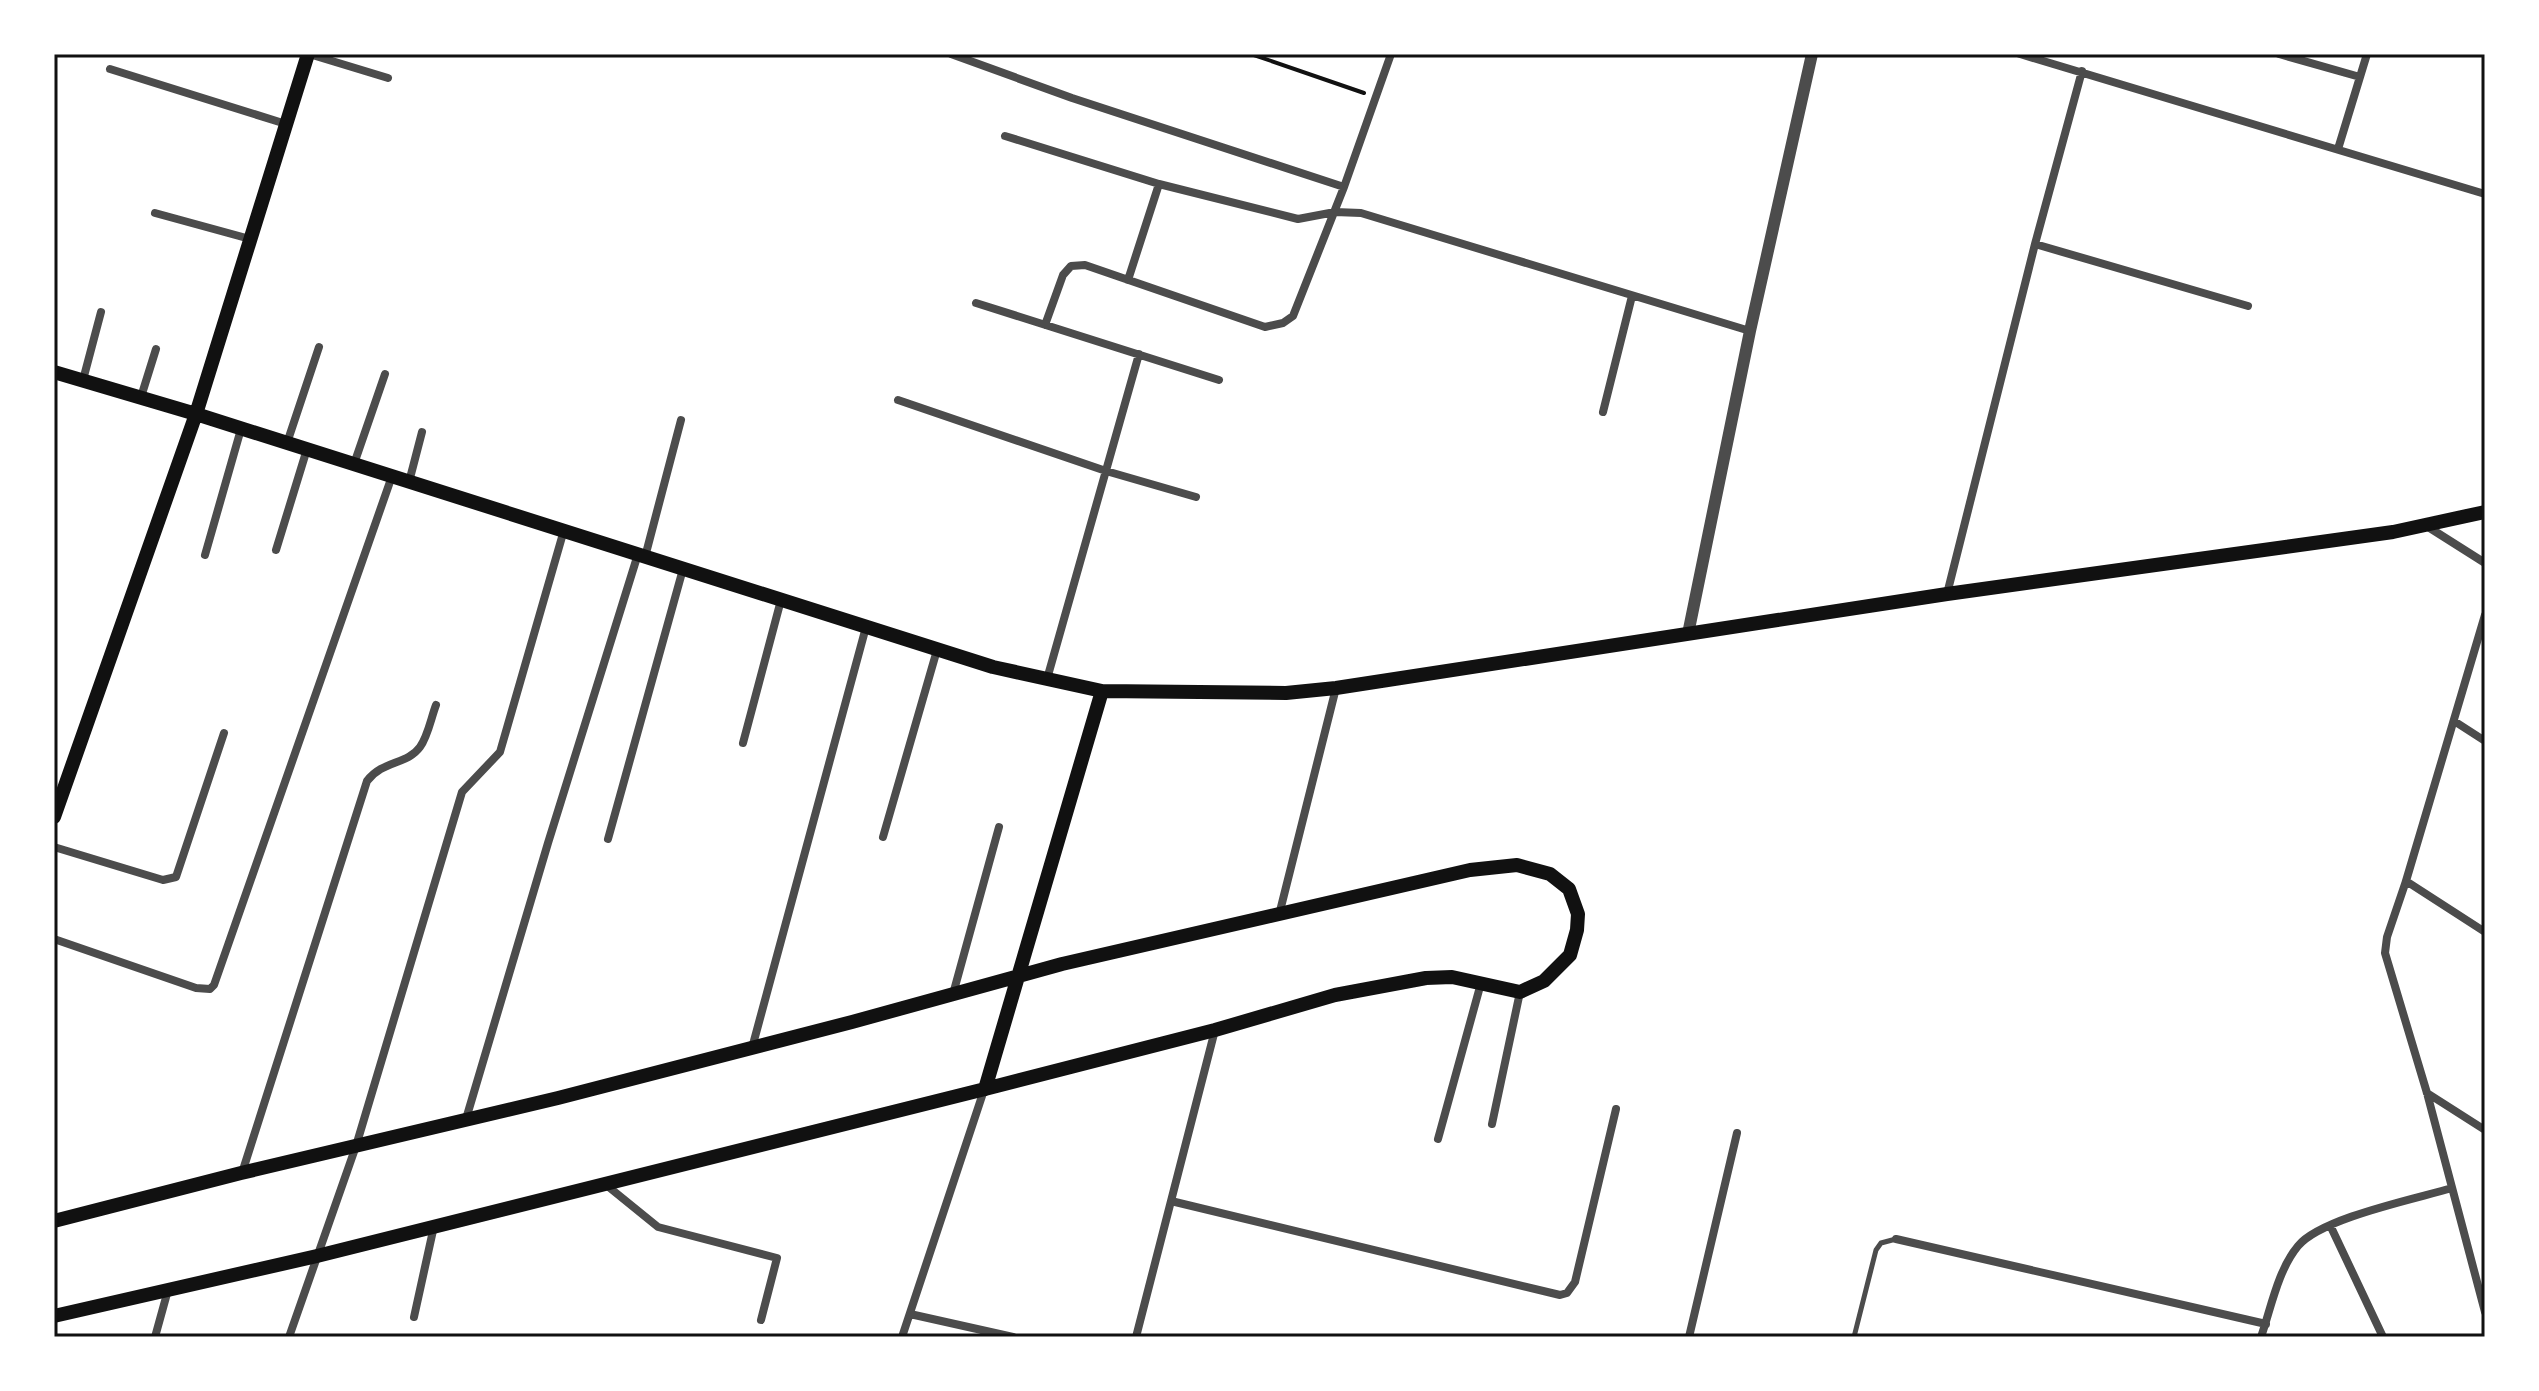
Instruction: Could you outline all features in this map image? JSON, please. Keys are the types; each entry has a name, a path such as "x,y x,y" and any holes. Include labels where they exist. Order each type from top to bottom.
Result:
{"main road":[{"path":"54,817 196,414 308,54"},
{"path":"54,372 196,414 937,650 993,667 1102,691 1286,693 1336,688 1947,594 2393,532 2485,512"},
{"path":"985,1089 1102,691"},
{"path":"54,1221 558,1098 1019,976 1280,911 1470,870 1517,865 1550,874 1569,889 1578,914 1570,955 1544,981 1520,992 1452,977 1426,978 1335,995 1215,1030 985,1089 317,1256 54,1316"}],"street":[{"path":"308,54 388,78"},
{"path":"951,54 1072,98 1344,187"},
{"path":"1045,325 1063,275 1071,266 1085,265 1265,327 1283,323 1293,316 1378,98 1391,54"},
{"path":"1688,634 1750,331 1812,54"},
{"path":"2020,54 2485,194"},
{"path":"2279,54 2360,77"},
{"path":"2338,149 2367,54"},
{"path":"110,69 286,124"},
{"path":"1947,594 2082,71"},
{"path":"1005,136 1159,184 1298,219 1335,212 1361,213 1750,331"},
{"path":"1128,280 1159,184"},
{"path":"155,213 250,239"},
{"path":"2035,244 2248,306"},
{"path":"1603,412 1632,296"},
{"path":"976,303 1219,380"},
{"path":"83,380 101,312"},
{"path":"287,443 319,347"},
{"path":"141,397 156,349"},
{"path":"1047,679 1139,354"},
{"path":"354,464 385,374"},
{"path":"898,400 1106,471 1196,497"},
{"path":"466,1119 553,827 642,556 681,420"},
{"path":"205,555 241,429"},
{"path":"409,482 422,432"},
{"path":"276,550 307,449"},
{"path":"54,939 196,988 210,989 218,979 392,476"},
{"path":"2424,525 2485,563"},
{"path":"289,1337 356,1146 462,792 500,752 564,530"},
{"path":"608,839 683,569"},
{"path":"743,743 781,600"},
{"path":"2485,615 2387,937 2385,953 2427,1093 2485,1312"},
{"path":"752,1048 866,627"},
{"path":"883,837 937,650"},
{"path":"1280,911 1336,688"},
{"path":"241,1173 367,781 376,769 410,756 420,747 436,705"},
{"path":"2454,721 2485,741"},
{"path":"54,847 163,880 176,877 224,733"},
{"path":"953,994 999,827"},
{"path":"2406,881 2485,932"},
{"path":"1438,1139 1481,983"},
{"path":"1492,1124 1520,992"},
{"path":"1136,1337 1215,1030"},
{"path":"902,1337 985,1089"},
{"path":"2427,1093 2485,1130"},
{"path":"1171,1201 1553,1294 1567,1293 1575,1282 1616,1109"},
{"path":"1689,1337 1737,1133"},
{"path":"604,1184 658,1227 777,1258 761,1320"},
{"path":"2261,1337 2283,1274 2296,1248 2309,1235 2330,1225 2452,1188"},
{"path":"414,1317 434,1225"},
{"path":"2330,1225 2383,1337"},
{"path":"1896,1239 2266,1324"},
{"path":"155,1337 168,1289"},
{"path":"910,1314 1013,1337"}],"lane":[{"path":"1854,1337 1876,1250 1881,1243 1896,1239"}],"path":[{"path":"1251,54 1378,98"}]}
